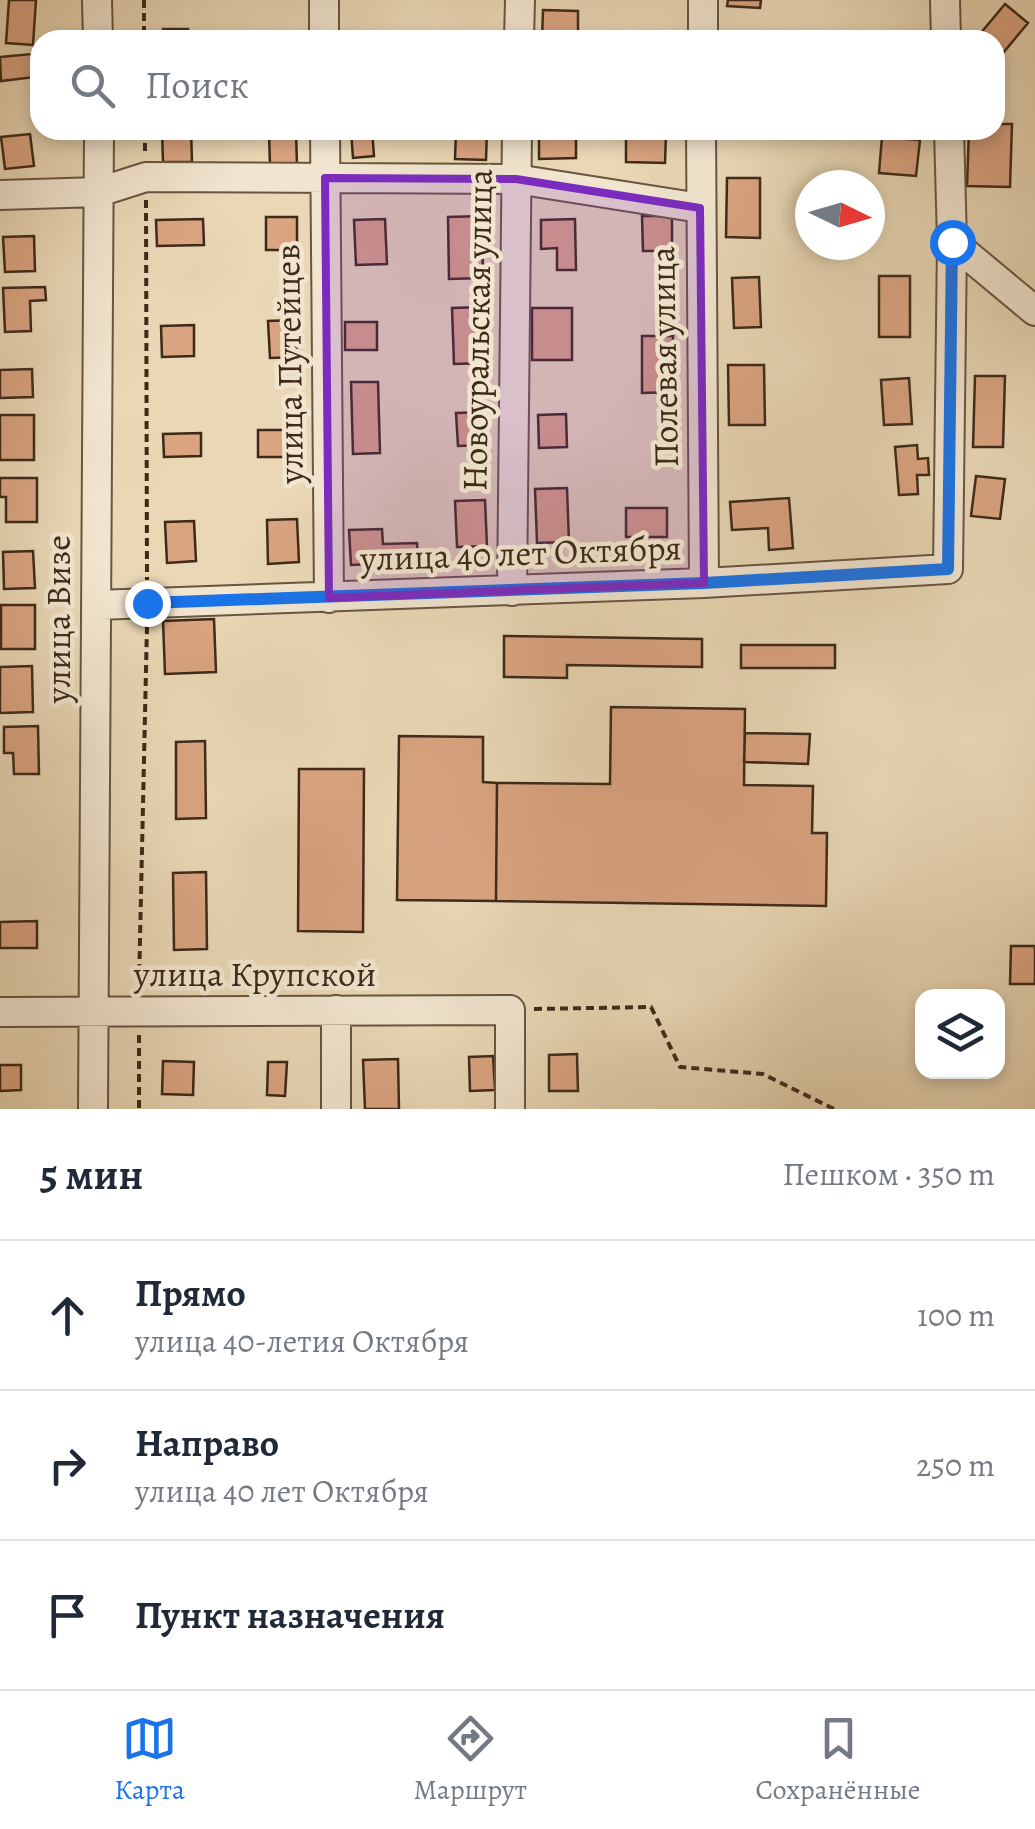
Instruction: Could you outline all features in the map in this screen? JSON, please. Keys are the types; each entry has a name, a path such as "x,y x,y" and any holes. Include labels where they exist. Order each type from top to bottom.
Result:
{"street":[{"path":"97,0 98,30"},
{"path":"324,0 324,30"},
{"path":"519,30 520,0"},
{"path":"702,30 703,0"},
{"path":"945,0 946,30"},
{"name":"улица Визе","path":"93,1109 98,140"},
{"name":"улица Путейцев","path":"325,140 329,598"},
{"name":"Новоуральская улица","path":"512,591 517,140"},
{"name":"Полевая улица","path":"701,140 704,583"},
{"path":"949,140 952,242 1035,311"},
{"path":"0,195 99,192 146,177 516,178 700,208"},
{"name":"улица 40 лет Октября","path":"96,605 704,583 948,569 952,242"},
{"path":"336,1010 336,1109"},
{"path":"510,1010 510,1109"},
{"name":"улица Крупской","path":"0,1012 510,1010"}],"path":[{"path":"144,0 144,30"},
{"path":"510,1010 651,1007 680,1067 763,1074 834,1109"}],"highlighted area":[{"path":"325,178 516,179 700,208 704,583 329,598"}],"building":[{"path":"9,0 36,0 30,45 6,43"},
{"path":"728,0 761,0 760,8 727,6"},
{"path":"1005,4 1028,23 1005,51 1005,30 983,30"},
{"path":"543,10 578,11 578,30 542,30"},
{"path":"30,54 30,78 1,81 0,57"},
{"path":"1005,124 1012,124 1010,187 967,186 969,140 1005,140"},
{"path":"30,134 34,166 5,169 1,137"},
{"path":"162,140 191,140 192,162 163,162"},
{"path":"269,140 296,140 297,166 270,167"},
{"path":"352,140 373,140 374,156 353,158"},
{"path":"456,140 487,140 486,160 455,159"},
{"path":"539,140 576,140 576,158 539,159"},
{"path":"626,140 666,140 665,163 626,162"},
{"path":"882,140 920,140 916,176 879,170"},
{"path":"727,178 760,178 760,238 726,237"},
{"path":"482,216 483,278 449,279 448,217"},
{"path":"642,216 672,216 672,251 643,251"},
{"path":"266,217 297,217 297,250 266,250"},
{"path":"203,219 204,245 157,246 156,220"},
{"path":"385,219 387,264 356,265 354,220"},
{"path":"575,219 576,270 557,270 557,248 541,249 541,220"},
{"path":"34,236 35,271 5,272 3,237"},
{"path":"879,276 910,276 910,337 879,337"},
{"path":"759,277 761,327 734,328 732,278"},
{"path":"45,287 46,300 30,301 31,331 5,332 3,288"},
{"path":"484,307 485,363 454,364 452,308"},
{"path":"532,308 572,308 572,360 532,360"},
{"path":"296,320 297,357 270,358 268,321"},
{"path":"345,322 377,322 377,350 345,350"},
{"path":"194,325 194,356 162,357 161,326"},
{"path":"642,336 673,336 673,392 642,393"},
{"path":"728,365 764,365 765,425 729,425"},
{"path":"32,369 33,397 0,398 0,370"},
{"path":"975,376 1005,376 1003,447 973,447"},
{"path":"909,378 912,424 884,425 881,380"},
{"path":"351,382 378,382 380,453 353,454"},
{"path":"485,412 486,445 458,446 456,413"},
{"path":"566,414 567,447 539,448 538,415"},
{"path":"0,415 34,415 34,460 0,460"},
{"path":"258,430 297,430 298,457 258,457"},
{"path":"201,433 201,456 164,457 163,434"},
{"path":"917,445 918,459 928,458 929,475 917,475 918,494 899,495 895,447"},
{"path":"976,476 1005,479 1000,519 971,516"},
{"path":"0,478 37,478 37,522 6,522 6,497 0,497"},
{"path":"567,488 569,542 537,543 535,489"},
{"path":"789,498 793,548 769,550 768,528 732,530 730,502"},
{"path":"485,500 487,546 457,547 455,501"},
{"path":"626,508 667,508 667,537 626,537"},
{"path":"297,519 299,562 268,564 267,520"},
{"path":"194,521 196,561 167,563 165,522"},
{"path":"382,529 383,544 417,543 418,562 351,565 349,530"},
{"path":"33,551 35,588 4,589 3,552"},
{"path":"1,605 35,605 35,649 1,649"},
{"path":"214,619 216,672 165,674 163,621"},
{"path":"504,636 702,639 702,667 567,665 567,678 504,677"},
{"path":"741,645 835,645 835,668 741,668"},
{"path":"32,666 33,712 0,713 0,667"},
{"path":"611,707 745,709 744,785 813,786 812,833 827,833 826,906 496,901 497,783 610,784"},
{"path":"38,726 39,774 14,774 13,753 4,753 4,727"},
{"path":"745,733 810,734 808,764 744,762"},
{"path":"399,736 483,737 483,782 497,783 496,901 397,900"},
{"path":"205,741 206,818 176,819 176,742"},
{"path":"299,769 364,769 363,932 298,931"},
{"path":"206,872 207,949 174,950 173,873"},
{"path":"37,921 37,948 0,948 0,922"},
{"path":"1011,946 1035,946 1035,984 1010,984"},
{"path":"577,1054 578,1091 549,1091 549,1055"},
{"path":"493,1056 495,1090 470,1091 469,1057"},
{"path":"398,1059 399,1109 365,1109 363,1060"},
{"path":"163,1061 194,1062 193,1095 162,1094"},
{"path":"268,1062 287,1062 285,1096 267,1095"},
{"path":"0,1065 21,1065 21,1090 0,1091"}],"route":[{"path":"147,603 704,583 948,569 952,242"}]}
